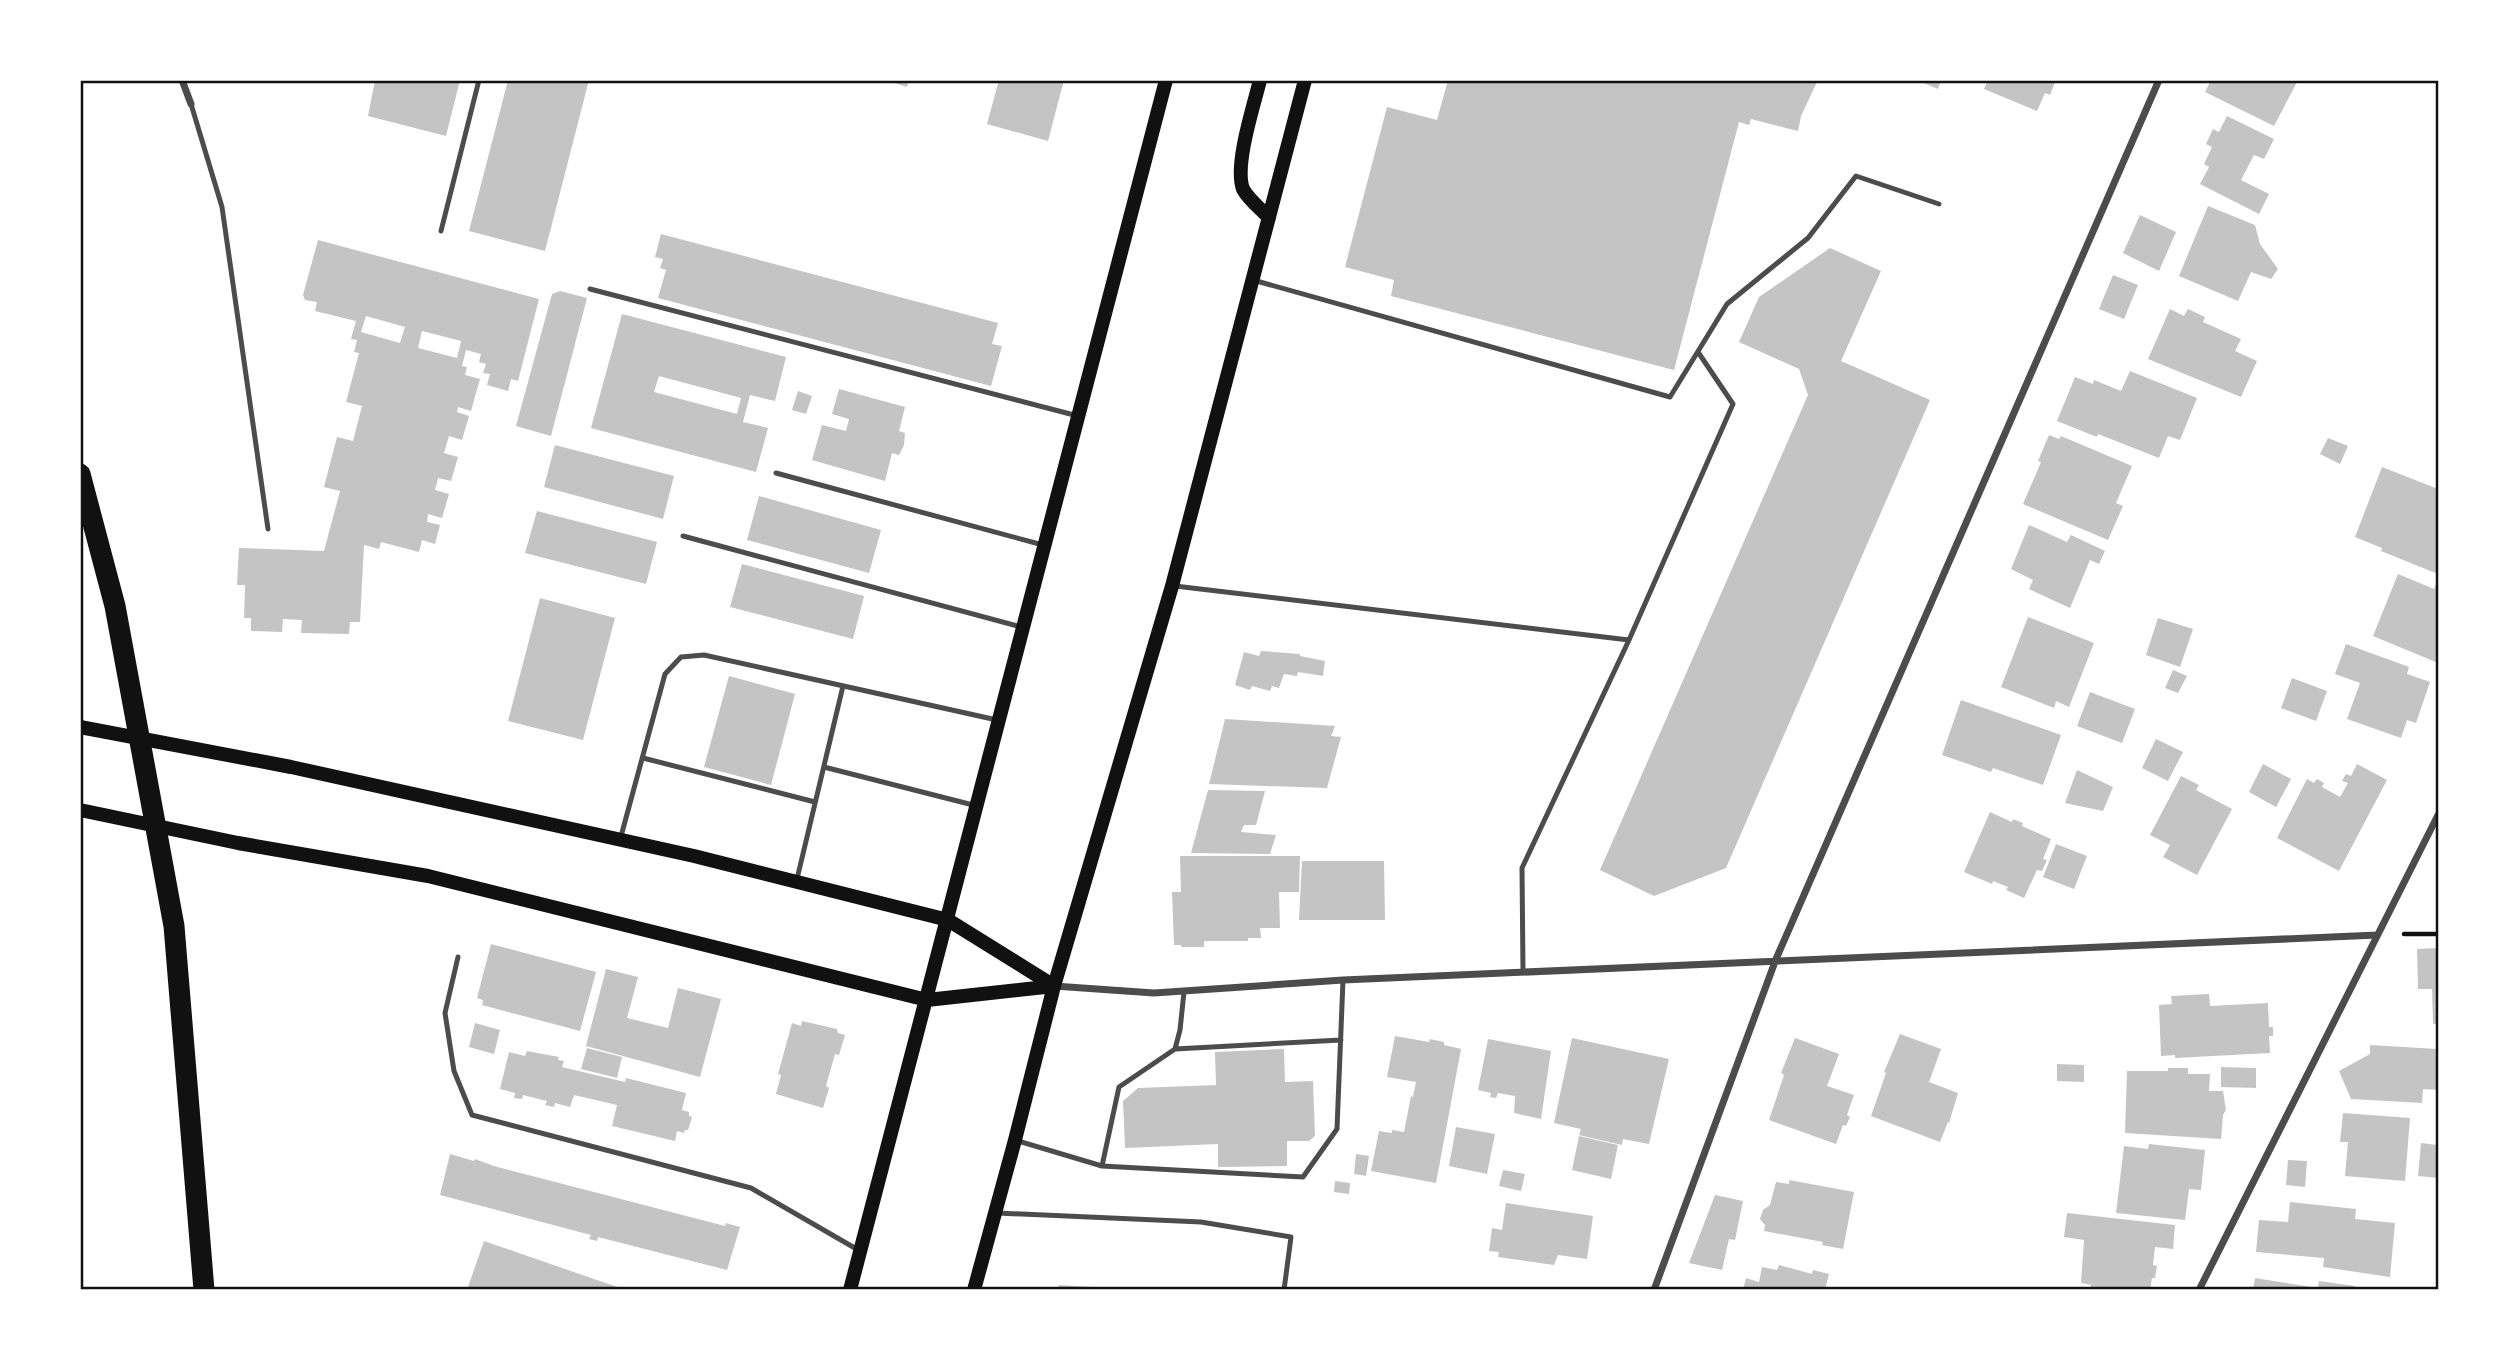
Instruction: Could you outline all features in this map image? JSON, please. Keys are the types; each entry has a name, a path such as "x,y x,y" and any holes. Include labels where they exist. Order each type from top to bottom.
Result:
{"highway":[{"path":"80,474 115,606 174,926 204,1290"}],"main road":[{"path":"850,1290 1166,80"},
{"path":"1260,80 1243,147 1242,172 1244,189 1269,218"},
{"path":"974,1290 1054,986 1172,586 1306,80"},
{"path":"80,727 291,767 621,840 948,920 1054,986"},
{"path":"80,810 238,843 428,876 927,999 1054,986"}],"street":[{"path":"182,80 191,104"},
{"path":"1654,1290 1776,959 2159,80"},
{"path":"2199,1290 2438,815"},
{"path":"1054,986 1132,992 1184,992 1343,980 1523,971 2376,934"}],"lane":[{"path":"441,231 479,80"},
{"path":"191,104 222,207 268,529"},
{"path":"1253,280 1670,397 1727,304 1808,238 1857,176 1939,204"},
{"path":"590,289 1078,416"},
{"path":"1523,971 1522,868 1629,640 1733,404 1698,352"},
{"path":"776,473 1044,546"},
{"path":"683,536 1023,627"},
{"path":"1172,586 1629,640"},
{"path":"621,840 665,674 681,657 704,655 998,720"},
{"path":"796,882 843,686"},
{"path":"643,758 815,802"},
{"path":"824,767 976,806"},
{"path":"458,957 445,1013 454,1071 472,1115 751,1188 860,1251"},
{"path":"1015,1140 1102,1166 1303,1177 1337,1129 1343,980"},
{"path":"1175,1049 1184,992"},
{"path":"1102,1166 1119,1087 1175,1049 1341,1040"},
{"path":"994,1213 1201,1222 1291,1237 1284,1290"}],"path":[{"path":"2404,934 2438,934"}],"building":[{"path":"375,80 460,80 446,136 368,116"},
{"path":"508,80 589,80 545,251 469,231"},
{"path":"885,80 909,80 907,87"},
{"path":"999,80 1064,80 1048,141 987,124"},
{"path":"1448,80 1818,80 1801,116 1798,131 1751,119 1749,125 1739,122 1674,370 1391,296 1394,280 1345,267 1387,107 1437,120"},
{"path":"1916,80 1941,80 1938,89"},
{"path":"1988,80 2056,80 2050,95 2045,93 2037,111 1984,89"},
{"path":"2211,80 2298,80 2274,126 2205,92"},
{"path":"2227,116 2274,139 2264,159 2254,155 2241,180 2269,194 2259,214 2200,184 2209,167 2204,164 2212,147 2206,144 2213,129 2219,132"},
{"path":"2208,206 2255,225 2260,244 2278,269 2271,279 2251,272 2238,301 2179,276"},
{"path":"2140,215 2176,232 2159,271 2123,253"},
{"path":"661,234 998,323 992,344 1002,346 991,386 658,298 666,270 660,268 663,259 655,257"},
{"path":"318,240 539,299 518,381 511,379 508,391 487,385 490,374 483,373 486,364 479,362 481,354 466,350 462,366 467,367 465,375 480,379 471,411 458,407 457,412 469,416 462,440 449,436 444,453 458,457 451,481 438,478 435,490 449,494 442,518 428,514 427,522 440,525 435,544 422,540 419,552 381,542 379,549 364,545 360,622 350,622 349,634 301,633 302,620 283,619 282,632 251,631 251,618 244,618 245,585 237,585 239,548 324,551 340,491 324,487 337,437 353,441 362,406 346,402 359,353 354,352 357,340 351,339 356,321 315,311 317,302 305,300 303,295","holes":["366,316 405,327 400,343 361,332","422,331 461,341 457,358 418,348"]},
{"path":"1830,248 1881,271 1841,361 1930,400 1726,868 1654,896 1600,870 1808,395 1799,369 1739,342 1759,297"},
{"path":"2113,275 2138,285 2124,319 2099,309"},
{"path":"560,291 587,298 551,436 516,426 552,294"},
{"path":"2170,309 2184,316 2188,309 2205,317 2203,322 2241,339 2235,351 2257,361 2241,397 2148,359"},
{"path":"622,314 786,357 775,401 750,395 743,422 768,428 756,472 591,428","holes":["659,376 741,398 737,414 654,392"]},
{"path":"2130,371 2197,398 2180,440 2168,436 2159,458 2057,421 2075,377 2093,384 2094,380 2121,391"},
{"path":"839,389 905,407 899,431 905,433 904,445 899,455 892,453 885,481 812,460 822,425 846,431 849,419 832,414"},
{"path":"798,391 812,396 806,414 792,410"},
{"path":"2049,435 2059,439 2061,436 2132,466 2116,503 2123,506 2108,540 2023,504"},
{"path":"2328,438 2348,446 2340,464 2320,454"},
{"path":"555,445 674,476 663,519 544,487"},
{"path":"2382,467 2438,489 2438,574 2381,551 2382,548 2355,537"},
{"path":"759,496 881,530 869,573 747,540"},
{"path":"537,511 657,542 646,584 525,553"},
{"path":"2029,525 2067,542 2071,535 2105,551 2099,564 2090,560 2070,608 2029,589 2033,580 2011,569"},
{"path":"742,564 864,596 853,639 730,607"},
{"path":"2398,574 2434,589 2438,580 2438,663 2373,636"},
{"path":"540,598 615,618 583,740 508,721"},
{"path":"2028,617 2094,643 2069,707 2056,701 2054,708 2001,687"},
{"path":"2158,618 2193,629 2180,667 2146,655"},
{"path":"2346,644 2409,667 2407,674 2430,682 2416,723 2407,720 2401,738 2347,719 2360,683 2335,674"},
{"path":"1261,651 1300,654 1325,661 1323,676 1298,672 1297,676 1284,674 1279,688 1272,686 1270,691 1252,686 1250,690 1235,685 1244,652 1259,656"},
{"path":"2173,670 2187,676 2178,693 2165,688"},
{"path":"729,676 795,694 771,785 704,767"},
{"path":"2292,678 2327,691 2316,721 2281,708"},
{"path":"2090,692 2135,709 2122,743 2077,726"},
{"path":"1961,700 2061,735 2043,785 1993,768 1991,772 1942,755"},
{"path":"1225,719 1335,726 1331,736 1341,737 1327,788 1209,784"},
{"path":"2156,739 2183,752 2168,781 2142,768"},
{"path":"2263,764 2291,779 2276,807 2249,792"},
{"path":"2357,764 2387,780 2339,871 2277,838 2307,779 2314,783 2317,779 2324,783 2322,787 2340,797 2348,783 2342,781 2346,774 2351,776"},
{"path":"2077,770 2113,787 2103,811 2065,803"},
{"path":"2181,776 2199,785 2196,790 2232,809 2197,875 2163,857 2170,845 2150,835"},
{"path":"1208,790 1265,791 1256,825 1244,825 1241,832 1276,835 1270,854 1191,853"},
{"path":"1990,812 2012,822 2013,819 2023,823 2022,826 2051,839 2043,859 2047,860 2042,871 2037,870 2024,898 2006,890 2008,887 1993,881 1992,884 1964,872"},
{"path":"2056,844 2087,856 2074,889 2043,877"},
{"path":"1180,856 1300,856 1299,892 1279,892 1280,928 1260,928 1261,938 1248,938 1248,941 1204,941 1204,947 1174,945 1172,892 1181,892"},
{"path":"1302,861 1384,861 1385,920 1299,920"},
{"path":"491,944 596,972 580,1031 482,1005 483,1000 477,998"},
{"path":"2438,948 2438,1024 2433,1024 2432,989 2418,989 2417,949"},
{"path":"606,969 638,977 627,1018 668,1028 678,988 721,999 700,1077 586,1046"},
{"path":"2209,994 2210,1006 2268,1003 2269,1027 2273,1027 2273,1036 2269,1036 2270,1053 2175,1058 2175,1055 2161,1056 2159,1005 2172,1004 2171,996"},
{"path":"802,1021 837,1029 838,1033 845,1035 839,1055 835,1054 823,1108 776,1094 781,1075 778,1074 792,1023 801,1026"},
{"path":"475,1023 500,1030 494,1054 469,1047"},
{"path":"1900,1034 1941,1049 1929,1082 1958,1093 1940,1142 1871,1116 1886,1073 1884,1072"},
{"path":"1395,1036 1429,1042 1430,1039 1461,1049 1436,1183 1371,1171 1379,1131 1404,1132 1416,1082 1387,1077"},
{"path":"1572,1038 1669,1059 1649,1144 1623,1139 1622,1145 1579,1135 1581,1129 1554,1123"},
{"path":"1795,1038 1839,1054 1827,1086 1854,1095 1847,1115 1850,1117 1846,1126 1843,1125 1836,1144 1769,1120 1784,1075 1781,1073"},
{"path":"1488,1039 1551,1051 1541,1119 1514,1113 1515,1096 1498,1093 1496,1098 1490,1097 1491,1093 1478,1090"},
{"path":"2370,1045 2438,1049 2438,1090 2423,1089 2422,1103 2351,1099 2339,1071 2370,1054"},
{"path":"587,1048 622,1057 617,1078 581,1069"},
{"path":"1284,1049 1285,1082 1313,1081 1315,1136 1309,1141 1287,1141 1287,1166 1218,1167 1218,1144 1125,1148 1123,1101 1138,1088 1216,1085 1215,1052"},
{"path":"527,1051 559,1057 558,1060 564,1061 562,1067 625,1082 626,1078 686,1093 682,1110 689,1112 692,1117 688,1130 684,1133 677,1131 675,1141 612,1126 617,1105 574,1095 570,1107 555,1103 554,1107 545,1105 547,1101 523,1095 522,1099 514,1098 515,1093 500,1089 509,1052 525,1056"},
{"path":"2057,1064 2084,1065 2084,1082 2057,1081"},
{"path":"2221,1067 2256,1068 2256,1088 2221,1087"},
{"path":"2168,1068 2188,1068 2188,1074 2210,1074 2209,1091 2223,1091 2226,1110 2223,1115 2221,1139 2125,1133 2127,1071 2168,1071"},
{"path":"2343,1113 2410,1118 2405,1181 2345,1176 2348,1142 2340,1142"},
{"path":"1456,1127 1495,1134 1487,1174 1449,1166"},
{"path":"1579,1136 1618,1145 1611,1179 1572,1170"},
{"path":"2421,1143 2438,1145 2438,1178 2418,1176"},
{"path":"2149,1144 2205,1150 2201,1190 2189,1189 2185,1220 2116,1213 2124,1146 2148,1149"},
{"path":"450,1154 725,1226 726,1223 740,1227 727,1270 598,1237 597,1241 589,1239 591,1235 440,1195"},
{"path":"1356,1154 1369,1156 1366,1176 1354,1174"},
{"path":"2288,1160 2307,1161 2305,1187 2286,1185"},
{"path":"1503,1170 1525,1174 1521,1191 1499,1186"},
{"path":"1789,1180 1854,1192 1843,1249 1822,1245 1823,1242 1764,1231 1765,1225 1760,1219 1763,1210 1770,1205 1776,1182 1789,1184"},
{"path":"1335,1181 1350,1183 1349,1194 1334,1192"},
{"path":"1715,1195 1743,1201 1735,1240 1729,1239 1722,1270 1689,1263"},
{"path":"2290,1202 2356,1209 2355,1219 2395,1223 2390,1277 2323,1267 2324,1258 2256,1252 2259,1220 2288,1222"},
{"path":"1506,1203 1593,1216 1587,1259 1558,1255 1554,1265 1498,1257 1499,1252 1489,1251 1492,1228 1502,1230"},
{"path":"2067,1213 2175,1225 2173,1249 2155,1247 2153,1265 2157,1266 2150,1290 2090,1290 2091,1285 2081,1283 2084,1240 2064,1237"},
{"path":"484,1241 623,1289 623,1290 467,1290"},
{"path":"1779,1265 1812,1274 1813,1270 1829,1274 1825,1290 1743,1290 1746,1278 1759,1282 1762,1267 1777,1270"},
{"path":"2255,1278 2318,1288 2319,1281 2355,1286 2354,1290 2253,1290"},
{"path":"1059,1285 1092,1287 1091,1290 1058,1290"}]}
